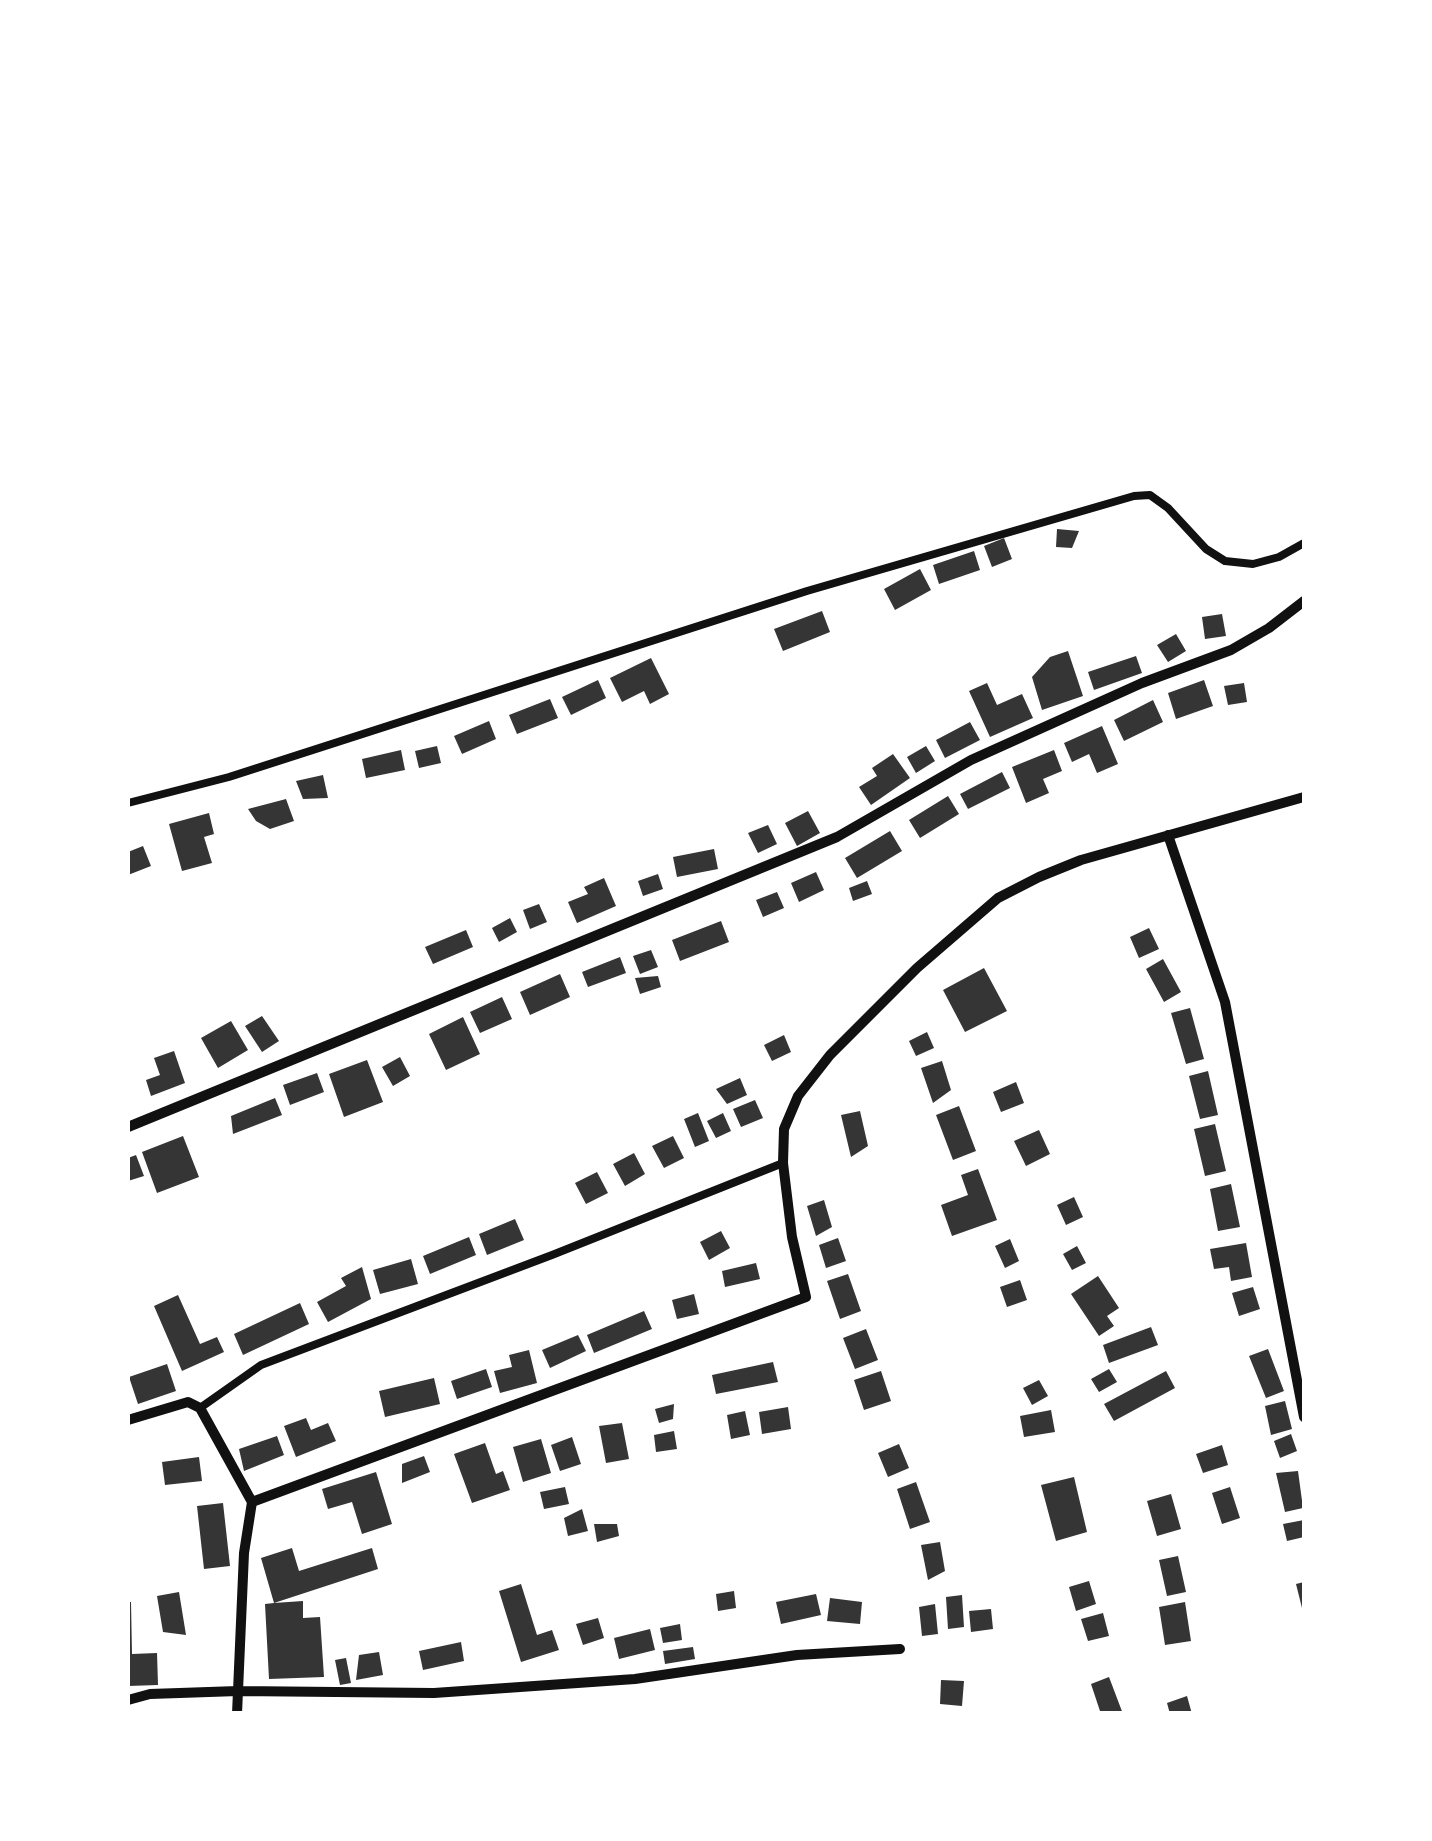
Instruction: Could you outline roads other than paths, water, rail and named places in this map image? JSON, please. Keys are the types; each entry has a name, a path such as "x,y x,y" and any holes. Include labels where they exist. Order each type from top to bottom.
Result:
{"street":[{"path":"128,1127 837,837 972,760 1142,683 1230,650 1269,628 1304,601"},
{"path":"252,1502 806,1296 792,1237 783,1163 784,1129 798,1096 819,1069 917,968 998,898 1082,860 1304,797"},
{"path":"1168,835 1225,1002 1304,1417"},
{"path":"128,1420 188,1402 200,1408 252,1502 244,1552 237,1714"},
{"path":"128,1700 150,1694 238,1691 434,1693 635,1679 798,1655 900,1650"}],"lane":[{"path":"128,804 229,777 807,591 1134,496 1150,496 1168,508 1206,549 1225,562 1253,564 1280,557 1304,543"},
{"path":"200,1408 261,1364 783,1163"}]}
